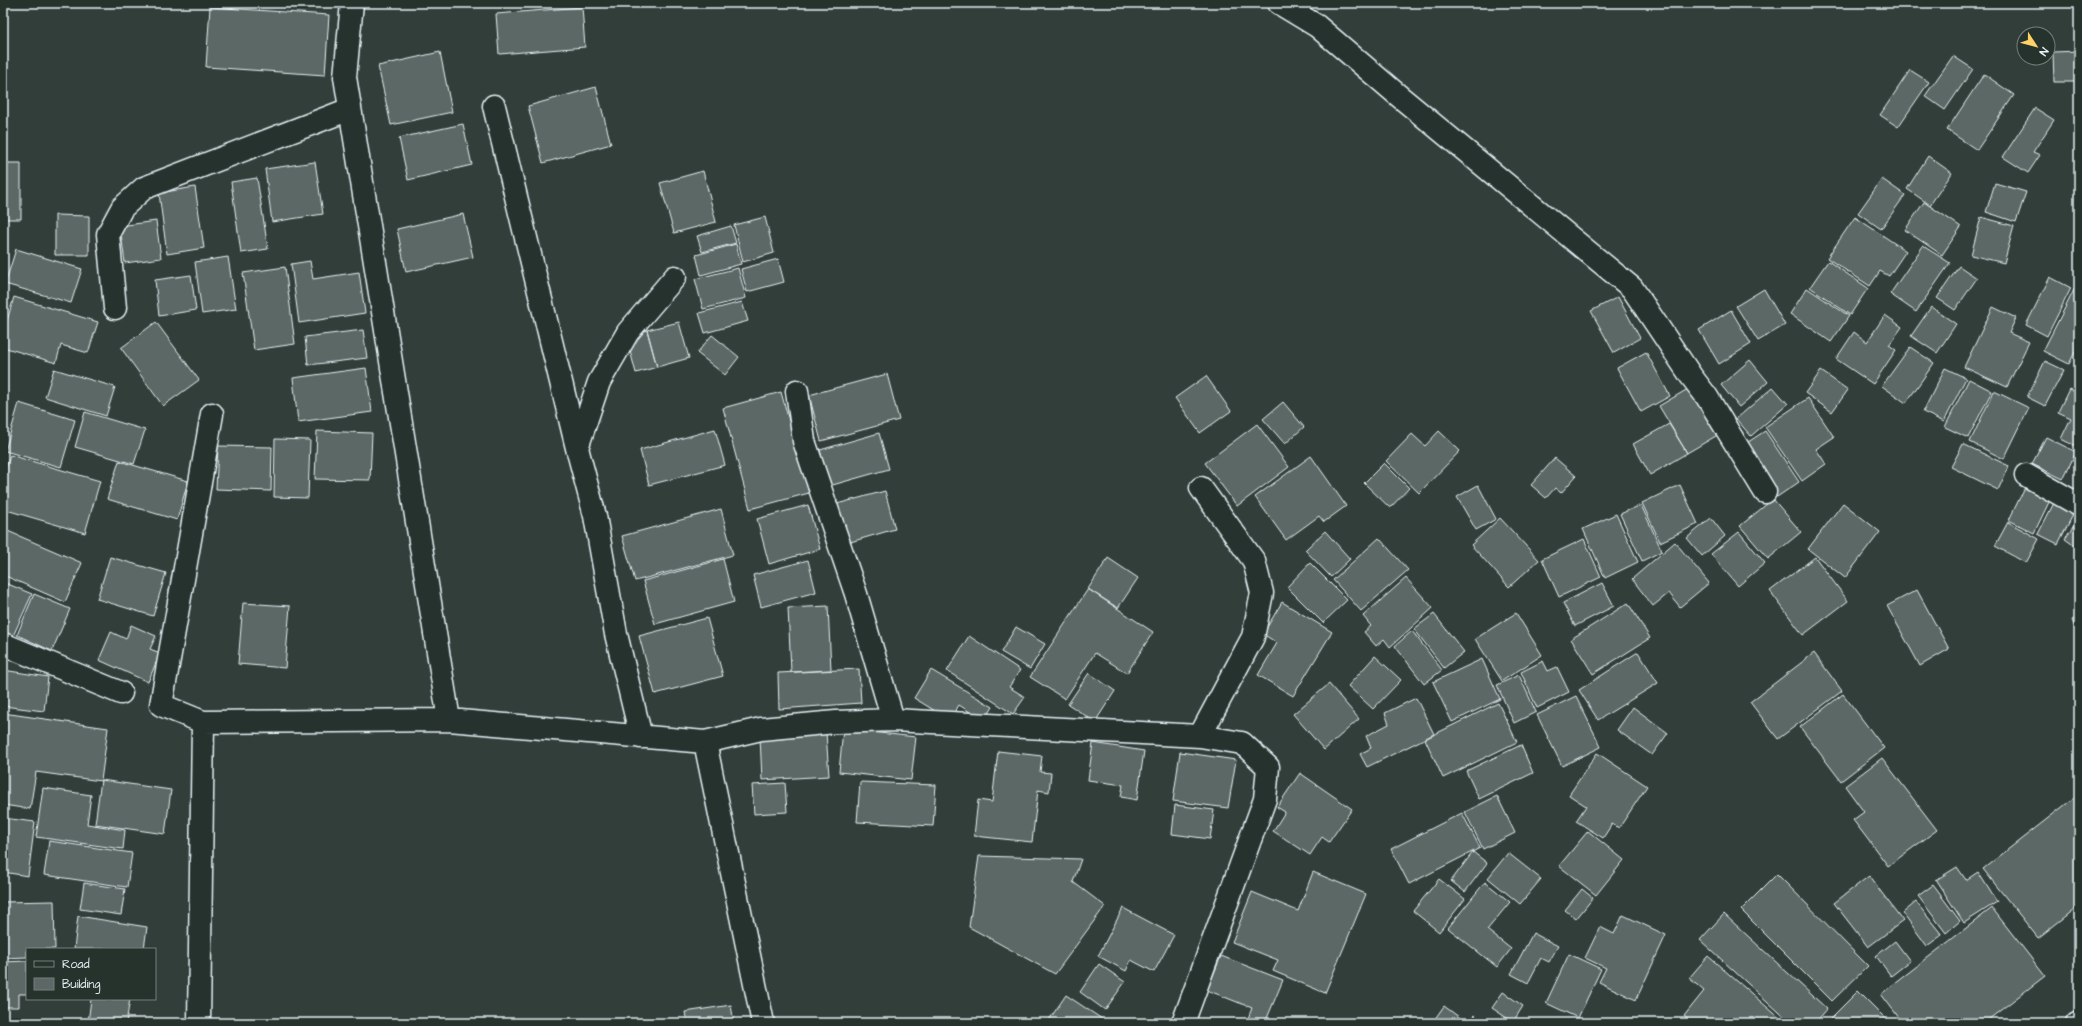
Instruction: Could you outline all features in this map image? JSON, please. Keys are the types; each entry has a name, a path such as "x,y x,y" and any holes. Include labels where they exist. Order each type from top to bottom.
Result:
{"street":[{"path":"352,3 345,77 449,720"},
{"path":"1279,3 1316,26 1632,288 1691,376 1708,397 1765,492"},
{"path":"494,106 577,448 595,516 616,634 642,737"},
{"path":"116,308 108,234 122,208 144,188 350,110"},
{"path":"577,448 598,382 628,332 675,276"},
{"path":"797,391 804,440 856,594 893,720"},
{"path":"212,414 161,706 204,722 449,720 705,742 761,729 836,722 893,720 1200,736 1242,744 1268,767 1265,799 1183,1023"},
{"path":"2026,475 2079,506"},
{"path":"1200,488 1254,561 1262,593 1254,637 1200,736"},
{"path":"3,644 121,693"},
{"path":"199,1023 204,722"},
{"path":"705,742 763,1023"}],"building":[{"path":"210,7 329,15 325,75 206,67"},
{"path":"582,7 585,47 499,54 496,14"},
{"path":"2079,51 2079,82 2054,82 2053,66 2056,66 2056,52"},
{"path":"440,52 452,112 391,125 378,66"},
{"path":"1953,56 1973,69 1945,110 1925,96"},
{"path":"1910,70 1929,82 1898,127 1880,115"},
{"path":"1984,74 2014,95 1977,150 1947,130"},
{"path":"596,87 611,144 543,163 528,106"},
{"path":"2035,108 2054,120 2033,152 2040,155 2028,173 2003,157"},
{"path":"463,124 472,165 408,180 399,138"},
{"path":"1928,156 1952,173 1930,205 1907,189"},
{"path":"315,162 323,214 272,222 265,169"},
{"path":"3,163 21,163 21,219 3,219"},
{"path":"703,171 716,222 674,233 660,183"},
{"path":"257,178 268,249 241,253 231,182"},
{"path":"1882,179 1905,195 1881,229 1858,213"},
{"path":"1995,183 2026,192 2016,222 1986,212"},
{"path":"195,187 204,248 167,254 159,193"},
{"path":"1924,202 1961,227 1942,255 1905,230"},
{"path":"463,214 473,257 406,272 397,229"},
{"path":"55,215 89,216 89,255 55,255"},
{"path":"765,217 774,253 743,262 734,225"},
{"path":"1855,217 1906,251 1889,276 1880,271 1870,286 1827,258"},
{"path":"1981,217 2014,226 2004,263 1971,255"},
{"path":"156,221 161,258 125,263 120,226"},
{"path":"731,226 736,243 702,252 697,236"},
{"path":"736,244 741,264 701,275 696,255"},
{"path":"1923,246 1950,263 1916,312 1890,294"},
{"path":"16,249 82,269 71,303 5,284"},
{"path":"228,257 236,309 202,314 195,262"},
{"path":"778,259 784,282 747,292 741,269"},
{"path":"310,261 313,279 359,272 365,313 299,323 291,264"},
{"path":"1828,261 1868,288 1850,315 1810,287"},
{"path":"1959,266 1977,278 1955,310 1937,298"},
{"path":"285,267 295,344 254,350 243,273"},
{"path":"738,268 746,298 703,309 695,279"},
{"path":"191,275 196,310 159,316 155,280"},
{"path":"2050,277 2071,288 2047,336 2026,325"},
{"path":"1807,288 1849,316 1831,342 1790,314"},
{"path":"2075,288 2079,290 2079,344 2069,364 2043,351"},
{"path":"1764,289 1785,325 1758,341 1736,306"},
{"path":"14,297 98,322 88,353 61,345 56,363 3,347 3,334"},
{"path":"1618,297 1640,338 1614,353 1591,311"},
{"path":"742,302 748,321 705,333 699,313"},
{"path":"1931,307 1956,324 1937,353 1911,336"},
{"path":"1993,307 2016,318 2009,333 2029,342 2007,387 1964,367"},
{"path":"1731,310 1751,344 1719,364 1699,330"},
{"path":"1885,315 1902,327 1889,345 1896,350 1873,384 1836,359 1854,332 1867,342"},
{"path":"156,322 199,380 163,406 121,348"},
{"path":"679,322 689,358 657,367 647,330"},
{"path":"363,330 367,358 308,365 305,337"},
{"path":"647,330 657,367 636,373 626,336"},
{"path":"712,335 739,357 725,375 697,353"},
{"path":"1910,347 1934,363 1906,403 1882,386"},
{"path":"1646,352 1670,396 1641,412 1617,368"},
{"path":"1750,360 1768,382 1739,407 1721,385"},
{"path":"2045,361 2064,370 2045,406 2027,397"},
{"path":"366,368 372,412 298,422 293,378"},
{"path":"1945,368 1966,378 1944,422 1923,412"},
{"path":"54,369 115,387 106,416 45,397"},
{"path":"1821,371 1848,390 1832,412 1805,393"},
{"path":"887,374 899,420 821,441 809,395"},
{"path":"1206,376 1231,411 1200,433 1175,398"},
{"path":"1969,379 1992,391 1968,438 1945,427"},
{"path":"1693,386 1721,433 1687,453 1659,406"},
{"path":"1773,387 1788,404 1751,436 1736,419"},
{"path":"2069,389 2079,394 2079,448 2061,439 2071,418 2058,412"},
{"path":"1994,391 2029,408 2004,459 1970,442"},
{"path":"781,392 809,493 750,509 723,408"},
{"path":"1808,398 1834,437 1816,449 1826,464 1802,481 1765,427"},
{"path":"1283,402 1304,427 1285,444 1263,419"},
{"path":"19,403 75,420 61,467 5,451"},
{"path":"85,412 145,430 134,464 75,447"},
{"path":"1257,424 1289,467 1237,506 1205,463"},
{"path":"1669,424 1687,453 1650,475 1633,444"},
{"path":"715,429 725,465 649,485 640,450"},
{"path":"317,431 372,433 370,480 315,479"},
{"path":"1439,431 1460,451 1419,493 1386,461 1412,434 1425,446"},
{"path":"1765,431 1799,482 1777,497 1742,446"},
{"path":"879,433 889,469 829,486 820,450"},
{"path":"2046,437 2076,452 2063,479 2032,464"},
{"path":"275,439 310,440 308,498 274,497"},
{"path":"1963,444 2009,466 1998,490 1951,467"},
{"path":"218,446 272,447 271,491 216,489"},
{"path":"10,455 100,481 85,533 3,509 3,479"},
{"path":"1311,456 1346,506 1324,522 1319,516 1286,540 1255,497"},
{"path":"1555,458 1576,476 1561,493 1555,488 1546,498 1531,485"},
{"path":"119,461 188,481 177,520 107,499"},
{"path":"1384,463 1409,488 1390,508 1364,483"},
{"path":"2027,483 2052,496 2034,533 2009,520"},
{"path":"1478,485 1496,519 1476,530 1457,497"},
{"path":"1680,485 1698,524 1660,542 1642,503"},
{"path":"885,491 895,529 847,543 837,504"},
{"path":"1773,499 1801,532 1768,559 1740,526"},
{"path":"2056,499 2076,509 2058,544 2038,534"},
{"path":"1843,503 1880,532 1845,578 1808,549"},
{"path":"808,505 820,549 769,564 757,519"},
{"path":"1641,505 1662,551 1642,561 1620,514"},
{"path":"721,509 733,555 635,581 622,536"},
{"path":"1616,514 1638,562 1605,578 1583,529"},
{"path":"1500,518 1539,560 1509,587 1471,545"},
{"path":"1711,518 1725,536 1702,556 1687,538"},
{"path":"2079,518 2079,549 2065,539"},
{"path":"2008,522 2039,539 2026,563 1995,546"},
{"path":"3,529 82,563 65,602 3,575"},
{"path":"1325,531 1350,559 1331,577 1305,550"},
{"path":"1739,532 1765,563 1738,586 1711,554"},
{"path":"1379,538 1408,570 1361,611 1333,580"},
{"path":"1584,539 1601,577 1559,597 1542,559"},
{"path":"1675,542 1709,583 1680,607 1669,593 1653,606 1632,579"},
{"path":"110,557 166,573 153,616 97,599"},
{"path":"1815,557 1848,601 1803,635 1770,591"},
{"path":"1108,558 1138,578 1118,608 1088,589"},
{"path":"723,559 734,602 655,624 643,581"},
{"path":"808,560 816,592 761,607 753,575"},
{"path":"1310,563 1347,600 1323,623 1287,587"},
{"path":"1406,578 1433,608 1390,647 1384,639 1376,646 1364,632 1371,626 1363,616"},
{"path":"3,582 32,594 13,636 3,631"},
{"path":"1602,583 1614,606 1575,626 1563,603"},
{"path":"1088,589 1153,632 1127,673 1095,653 1065,699 1030,677"},
{"path":"1917,590 1949,649 1920,666 1887,606"},
{"path":"34,594 70,609 52,651 17,635"},
{"path":"1282,602 1332,632 1293,696 1258,675 1277,643 1263,634"},
{"path":"243,603 290,606 285,668 238,664"},
{"path":"1628,603 1650,638 1593,674 1571,639"},
{"path":"828,606 831,670 791,672 788,608"},
{"path":"1516,613 1542,655 1502,681 1475,639"},
{"path":"1434,614 1464,652 1444,668 1414,629"},
{"path":"2079,617 2079,639 2072,620"},
{"path":"707,618 723,676 655,694 639,636"},
{"path":"131,625 156,636 150,649 160,653 148,682 99,660 111,632 126,639"},
{"path":"1016,627 1045,644 1030,669 1001,652"},
{"path":"1412,631 1442,670 1424,684 1395,646"},
{"path":"969,636 1020,670 1009,687 1025,697 1013,714 947,671"},
{"path":"1638,652 1658,683 1598,720 1579,690"},
{"path":"1814,653 1842,691 1778,739 1750,702"},
{"path":"1375,656 1401,680 1373,709 1348,686"},
{"path":"1482,659 1500,699 1452,722 1433,682"},
{"path":"1543,661 1548,671 1557,667 1569,692 1537,708 1521,672"},
{"path":"859,669 861,703 779,709 778,673"},
{"path":"3,670 48,677 44,711 3,706"},
{"path":"931,670 993,707 984,721 959,705 950,720 914,698"},
{"path":"1089,673 1115,691 1095,722 1068,704"},
{"path":"1519,675 1536,712 1514,723 1497,685"},
{"path":"1329,684 1359,719 1324,750 1293,714"},
{"path":"1843,694 1884,748 1841,781 1800,727"},
{"path":"1576,696 1601,747 1562,766 1537,715"},
{"path":"1416,698 1434,734 1367,767 1360,754 1371,748 1366,736 1389,724 1385,713"},
{"path":"1498,703 1517,742 1443,778 1425,739"},
{"path":"1633,707 1668,733 1652,755 1617,730"},
{"path":"3,713 108,728 101,781 36,772 30,809 3,805"},
{"path":"843,729 916,737 911,780 839,772"},
{"path":"826,732 829,776 762,780 760,736"},
{"path":"1093,743 1144,751 1137,800 1121,797 1123,785 1088,780"},
{"path":"1521,745 1533,773 1479,799 1466,771"},
{"path":"998,751 1042,756 1040,772 1051,773 1049,792 1038,790 1032,842 974,836 978,800 992,802"},
{"path":"1180,752 1236,760 1228,808 1173,801"},
{"path":"1597,753 1647,786 1619,828 1612,824 1603,838 1576,821 1586,806 1569,795"},
{"path":"1882,758 1937,830 1888,866 1853,820 1864,812 1845,786"},
{"path":"1300,773 1352,809 1329,842 1322,837 1310,855 1273,831 1285,812 1277,807"},
{"path":"101,780 171,790 165,834 95,824"},
{"path":"860,782 936,785 933,826 857,822"},
{"path":"785,783 787,812 754,814 752,785"},
{"path":"43,788 91,795 87,824 125,830 123,849 36,837"},
{"path":"2079,794 2079,906 2038,938 1983,869"},
{"path":"1497,796 1515,833 1483,849 1465,812"},
{"path":"1175,805 1214,810 1210,839 1172,834"},
{"path":"1462,813 1480,848 1409,884 1391,849"},
{"path":"3,818 35,822 28,876 3,872"},
{"path":"1588,831 1624,860 1596,895 1559,866"},
{"path":"49,841 132,853 127,887 44,875"},
{"path":"1473,852 1487,863 1465,892 1451,881"},
{"path":"1508,853 1541,879 1520,904 1488,878"},
{"path":"979,856 1081,859 1073,882 1105,906 1055,974 969,927"},
{"path":"1957,867 1966,880 1978,872 1997,902 1964,923 1936,880"},
{"path":"1313,872 1366,894 1325,993 1273,971 1278,960 1232,942 1252,892 1298,911"},
{"path":"1777,874 1868,966 1832,1001 1741,910"},
{"path":"1869,876 1903,921 1868,947 1834,903"},
{"path":"1439,879 1465,899 1439,932 1413,911"},
{"path":"1485,882 1510,902 1487,930 1511,949 1497,967 1448,928"},
{"path":"84,883 125,889 121,915 80,909"},
{"path":"1933,885 1960,921 1946,933 1918,896"},
{"path":"1582,889 1593,898 1576,919 1565,910"},
{"path":"54,901 55,948 26,948 26,957 3,958 3,902"},
{"path":"1916,902 1942,935 1927,946 1903,913"},
{"path":"1123,908 1174,935 1154,972 1131,960 1126,971 1098,956"},
{"path":"1992,908 2045,976 1984,1023 1903,1023 1881,994"},
{"path":"1724,914 1827,1009 1815,1023 1791,1023 1700,940"},
{"path":"1623,915 1666,935 1636,1000 1599,982 1606,968 1585,958 1600,927 1614,934"},
{"path":"78,916 147,927 144,948 74,948"},
{"path":"1533,933 1558,946 1549,962 1541,958 1528,983 1511,974"},
{"path":"1895,941 1910,961 1891,976 1876,956"},
{"path":"1569,954 1601,969 1578,1018 1546,1003"},
{"path":"1221,956 1283,980 1265,1023 1247,1021 1252,1008 1207,990"},
{"path":"1708,956 1782,1020 1779,1023 1692,1023 1684,1016 1704,991 1689,978"},
{"path":"26,961 26,994 19,994 19,1007 3,1007 3,962"},
{"path":"1099,964 1125,982 1105,1010 1080,992"},
{"path":"1858,991 1890,1023 1826,1023"},
{"path":"1503,992 1523,1006 1513,1022 1492,1008"},
{"path":"1066,995 1108,1023 1047,1023"},
{"path":"91,1000 130,1000 126,1023 88,1023"},
{"path":"731,1005 734,1023 687,1023 685,1012"},
{"path":"1444,1006 1467,1023 1432,1023"},
{"path":"1474,1015 1484,1023 1468,1023"}]}
